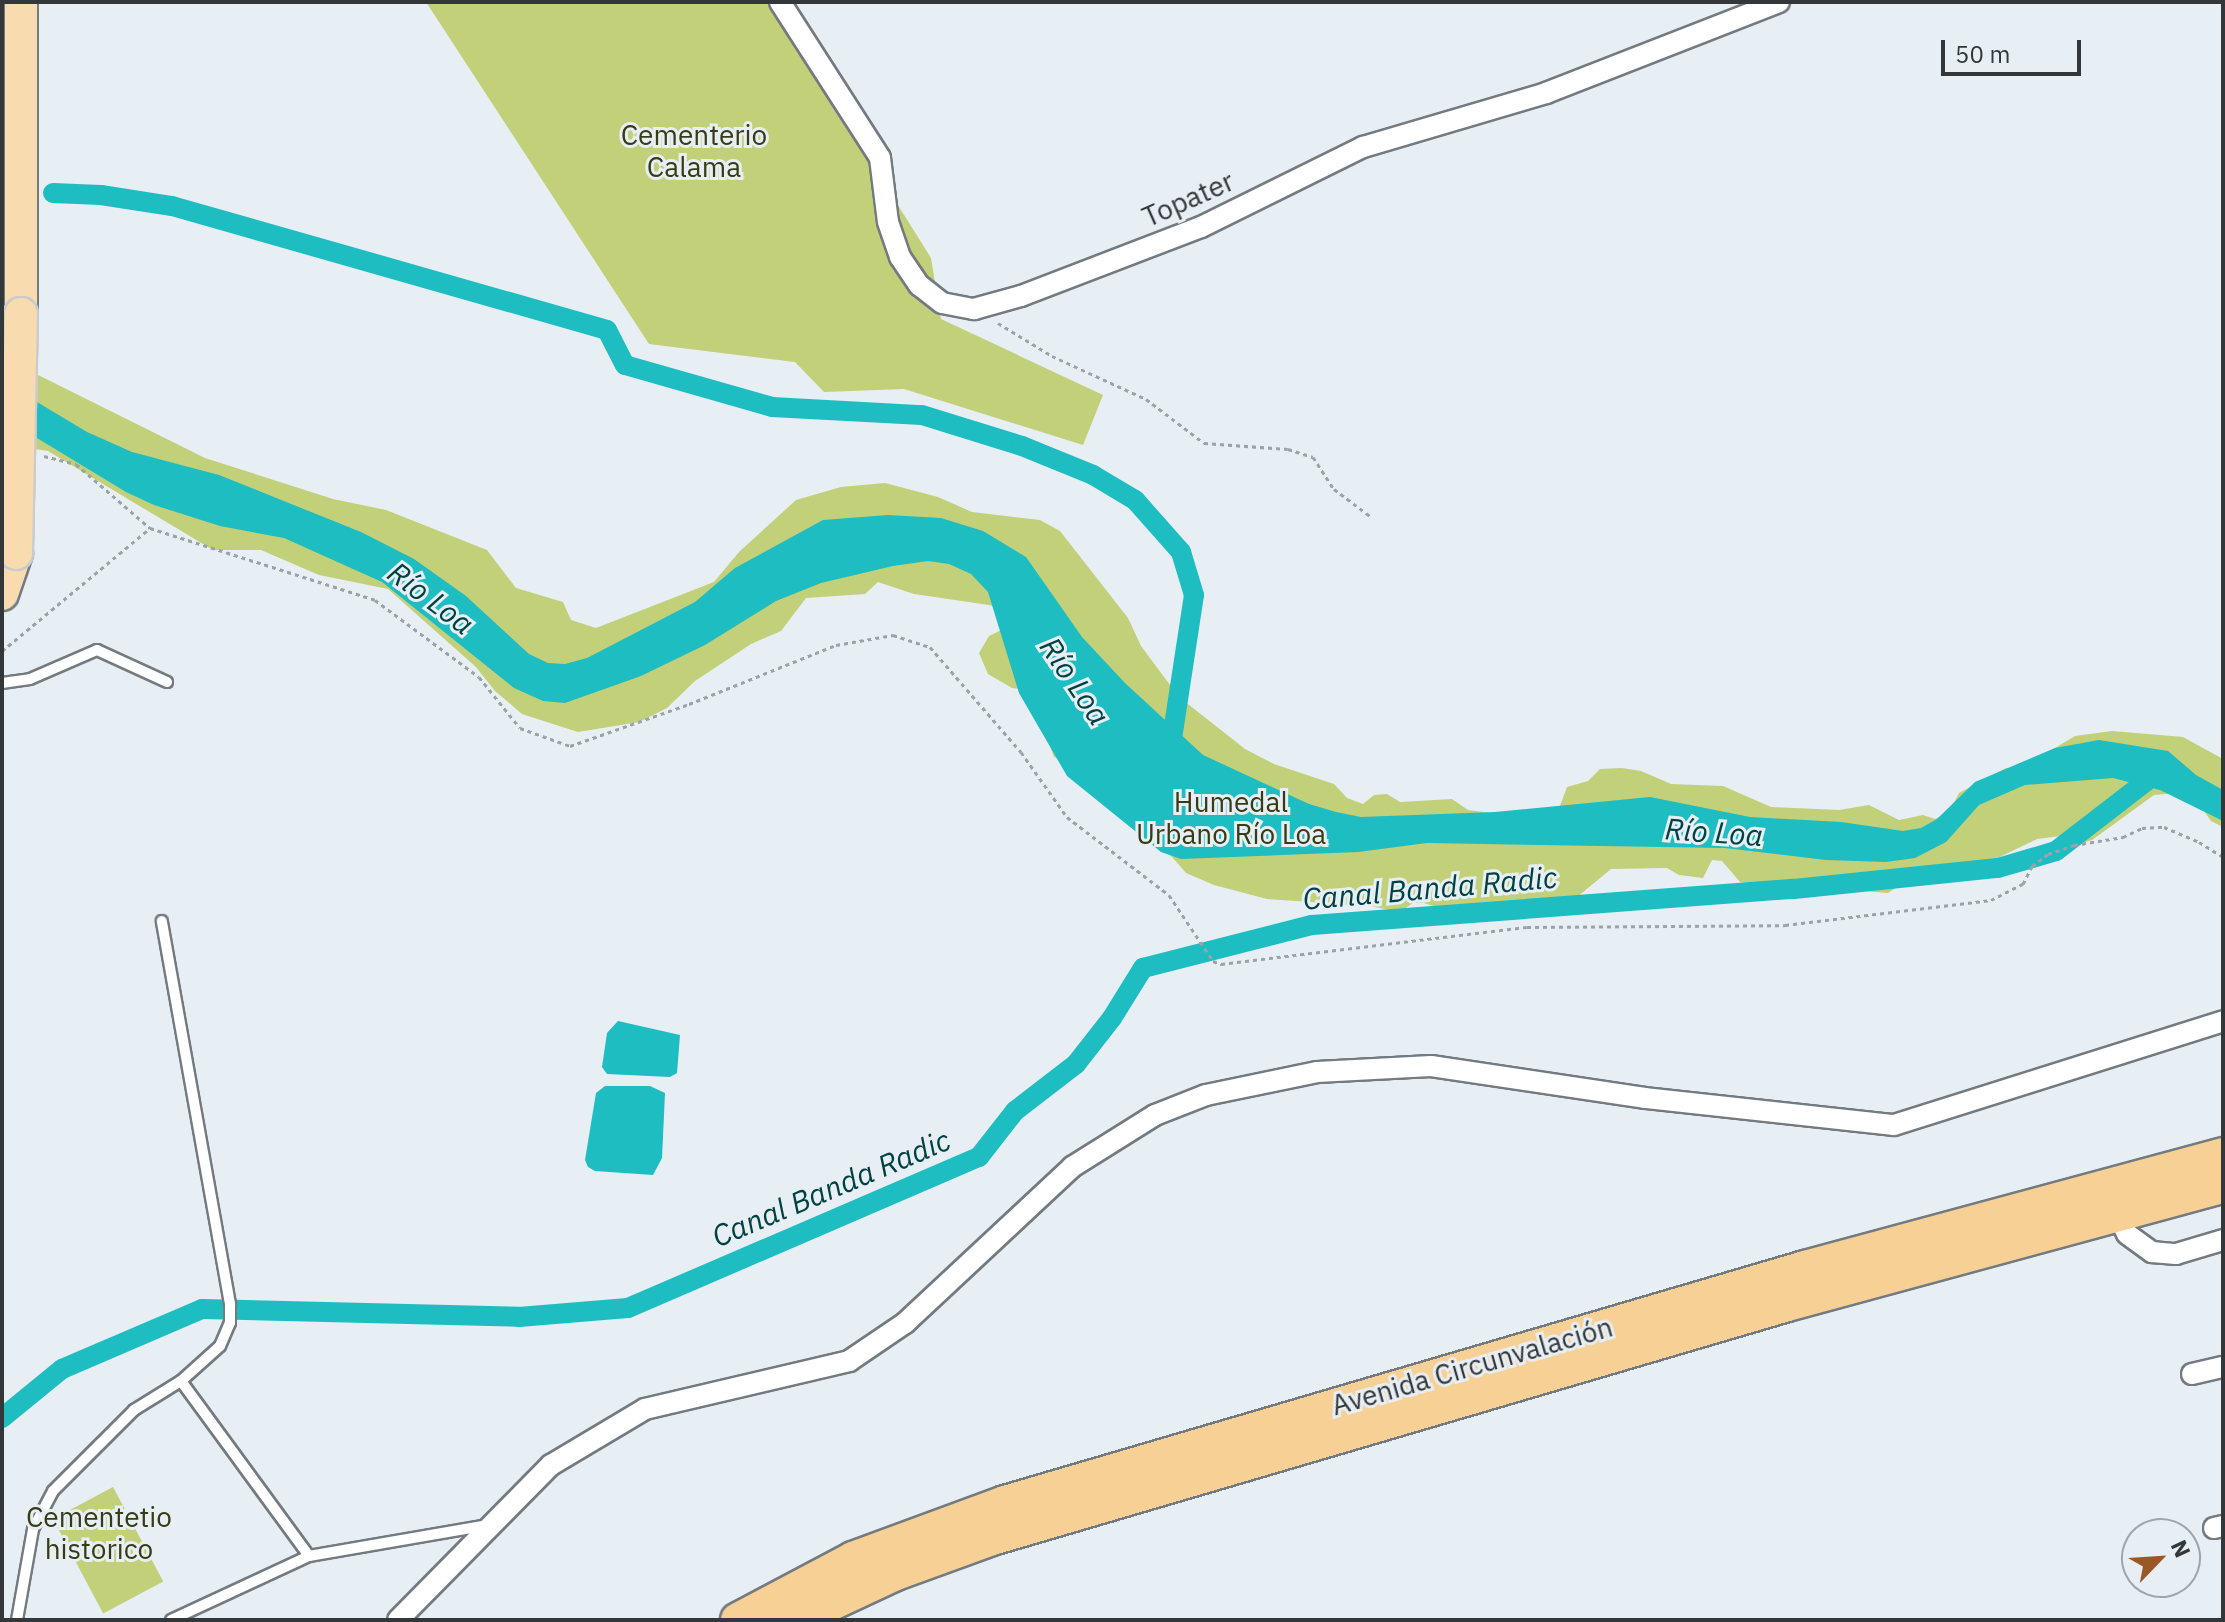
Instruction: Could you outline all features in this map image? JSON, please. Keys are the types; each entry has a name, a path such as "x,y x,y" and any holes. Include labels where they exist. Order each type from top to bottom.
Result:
{"highway":[{"name":"Avenida Circunvalación","path":"738,1620 853,1559 1005,1503 1834,1259 2223,1155"},
{"name":"Avenida Circunvalación","path":"795,1620 896,1573 992,1538 1813,1297 2223,1186"}],"main road":[{"path":"2,594 16,553 21,314 21,2"}],"street":[{"path":"780,2 880,158 888,222 900,257 919,285 942,303 974,309"},
{"name":"Topater","path":"974,309 1021,296 1201,227 1363,147 1546,93 1779,2"},
{"path":"398,1620 551,1465 645,1409 849,1361 905,1323 1072,1167 1155,1115 1206,1095 1317,1072 1431,1066 1645,1098 1894,1125 2223,1021"},
{"path":"2118,1216 2127,1234 2152,1252 2176,1254 2223,1240"},
{"path":"2192,1374 2223,1367"}],"lane":[{"path":"2,683 30,679 97,650 167,682"},
{"path":"17,1620 33,1529 53,1491 134,1410 181,1381 220,1346 230,1323 230,1304 162,921"},
{"path":"181,1381 309,1556"},
{"path":"171,1620 309,1556 493,1524"}],"path":[{"path":"974,309 1052,356 1146,399 1204,443 1288,449 1313,457 1334,489 1370,516"},
{"path":"32,452 76,464 150,528 375,600 479,677 520,728 570,746 689,704 836,645 893,635 930,647 1021,752 1067,817 1169,895 1213,961 1221,964 1527,927 1785,925 1991,900 2023,884 2032,866 2048,854 2074,845 2123,837 2142,828 2164,827 2199,842 2223,857"},
{"path":"2,651 150,528"}],"green space":[{"name":"Cementerio Calama","path":"426,2 771,2 931,258 941,319 1103,395 1083,445 904,389 824,392 795,362 649,344"},
{"name":"Humedal Urbano Río Loa","path":"2,372 32,372 205,458 333,499 386,510 487,550 516,588 563,602 571,620 596,628 714,582 739,552 796,500 841,487 885,483 938,497 972,512 1040,520 1060,531 1128,618 1141,646 1179,697 1245,749 1274,764 1334,784 1347,798 1363,804 1374,795 1387,794 1400,802 1452,799 1468,810 1506,815 1560,806 1567,787 1588,781 1600,769 1622,768 1641,771 1671,784 1723,786 1771,807 1839,810 1869,805 1899,820 1923,815 1935,819 1949,812 1959,793 2006,768 2018,770 2075,736 2112,731 2183,737 2223,759 2223,827 2211,821 2199,804 2177,793 2154,795 2092,840 2072,846 2060,836 2037,839 1958,877 1937,883 1921,882 1913,874 1902,877 1897,887 1888,893 1840,889 1797,895 1765,885 1740,882 1722,861 1712,860 1703,878 1679,875 1667,868 1611,869 1571,902 1461,915 1424,903 1413,903 1400,912 1370,906 1267,899 1214,885 1186,873 1165,849 1071,762 1054,757 1030,690 1012,688 988,674 979,653 989,636 1020,621 1012,612 989,605 914,594 878,582 865,594 806,598 781,631 751,644 695,681 667,708 639,722 578,732 522,714 495,691 476,667 388,589 319,575 261,550 213,550 48,451 2,444"},
{"name":"Cementetio historico","path":"113,1487 163,1581 103,1613 53,1519"}],"water":[{"name":"Río Loa","path":"2,381 87,432 132,452 219,475 361,532 414,559 466,596 529,654 548,663 565,664 587,658 695,602 735,568 823,520 888,515 941,518 983,531 1026,557 1082,637 1125,683 1203,755 1309,804 1336,812 1361,817 1495,812 1650,797 1750,817 1841,822 1903,831 1921,828 1937,819 1975,782 2055,748 2099,740 2168,751 2196,775 2223,790 2223,821 2160,790 2113,778 2025,785 1979,805 1946,842 1915,858 1886,862 1826,860 1725,848 1427,843 1358,852 1181,859 1161,852 1067,776 1019,693 988,592 971,574 949,564 928,561 893,566 821,583 776,601 705,645 641,676 565,703 543,701 514,688 382,582 284,538 220,526 154,505 126,492 37,438 2,426"},
{"path":"618,1021 680,1035 677,1073 670,1077 607,1074 602,1067 607,1033"},
{"path":"605,1086 650,1086 665,1093 662,1158 653,1175 595,1171 588,1167 585,1160 596,1093"}],"waterway":[{"path":"53,193 101,195 172,206 607,330 625,365 772,407 922,415 1022,446 1093,475 1135,500 1181,552 1194,595 1170,751"},
{"name":"Canal Banda Radic","path":"2,1418 62,1369 202,1309 519,1317 628,1308 979,1157 1015,1111 1076,1064 1112,1018 1143,968 1312,925 1794,889 1998,868 2056,851 2162,769"}]}
